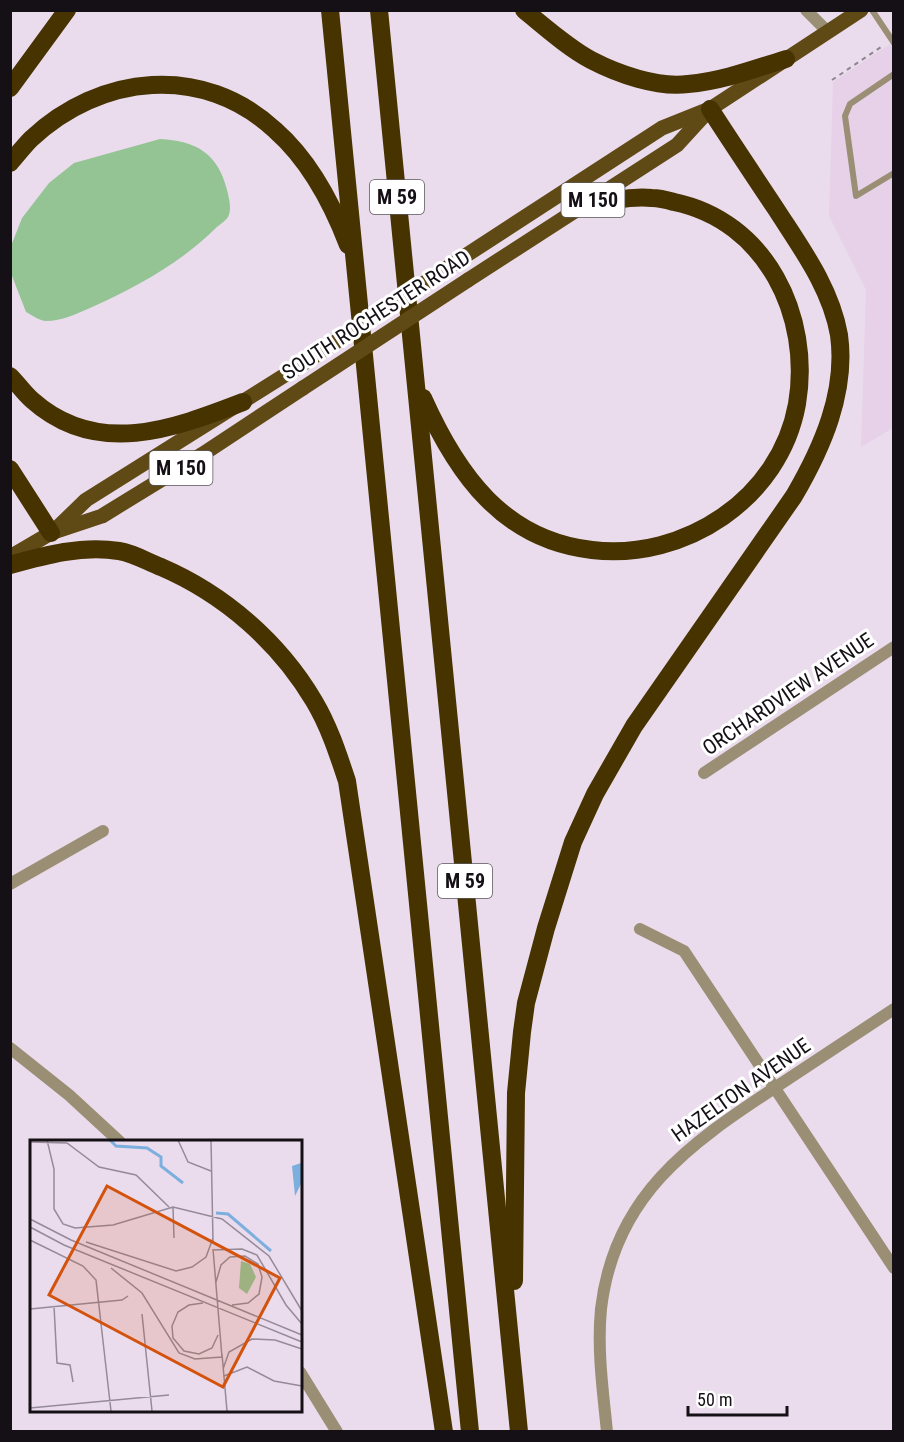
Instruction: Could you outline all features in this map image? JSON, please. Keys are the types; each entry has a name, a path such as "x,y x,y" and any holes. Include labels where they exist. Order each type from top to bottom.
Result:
{"highway":[{"path":"10,88 67,10"},
{"name":"M 59","path":"330,10 470,1431"},
{"name":"M 59","path":"379,10 519,1431"},
{"path":"524,10 591,60 623,74 655,82 686,85 718,79 786,59"},
{"path":"10,163 30,140 52,122 116,89 146,84 175,85 206,90 234,101 259,117 294,148 329,204 355,265"},
{"path":"514,1379 515,1116 521,1042 526,1003 546,928 573,842 595,794 634,726 794,496 809,470 835,403 840,370 839,336 831,307 818,275 710,109"},
{"path":"416,384 447,449 468,479 489,502 525,528 576,548 612,552 644,550 683,539 735,509 756,488 775,461 789,434 797,404 799,373 797,340 787,298 769,265 749,240 721,218 690,205 653,197 620,199 580,208"},
{"path":"10,376 33,400 57,417 86,429 118,434 149,432 185,424 243,402"},
{"path":"10,469 51,533"},
{"path":"10,565 47,555 85,549 120,551 178,574 232,609 277,649 314,701 331,736 349,792 444,1431"}],"main road":[{"name":"SOUTH ROCHESTER ROAD","path":"51,533 86,500 243,402 662,128 710,109 861,10"},
{"name":"SOUTH ROCHESTER ROAD","path":"10,557 51,533 102,516 303,388 676,145 710,109"}],"street":[{"path":"806,10 828,32"},
{"name":"ORCHARDVIEW AVENUE","path":"704,773 894,647"},
{"path":"10,884 103,831"},
{"path":"640,929 684,951 894,1268"},
{"name":"HAZELTON AVENUE","path":"607,1431 600,1364 601,1310 610,1269 625,1228 649,1190 677,1159 732,1116 894,1009"},
{"path":"10,1048 69,1095 118,1140"},
{"path":"302,1375 337,1431"}],"lane":[{"path":"872,10 894,43"},
{"path":"894,74 850,105 845,116 856,196 894,173"}],"path":[{"path":"831,80 884,44"}],"shaded area":[{"path":"893,42 893,428 861,447 866,290 829,216 833,82"}],"green space":[{"path":"160,139 195,146 211,158 223,177 227,190 230,207 227,218 174,263 107,300 74,315 52,321 41,320 26,312 12,276 11,246 22,218 49,183 74,163"}]}
